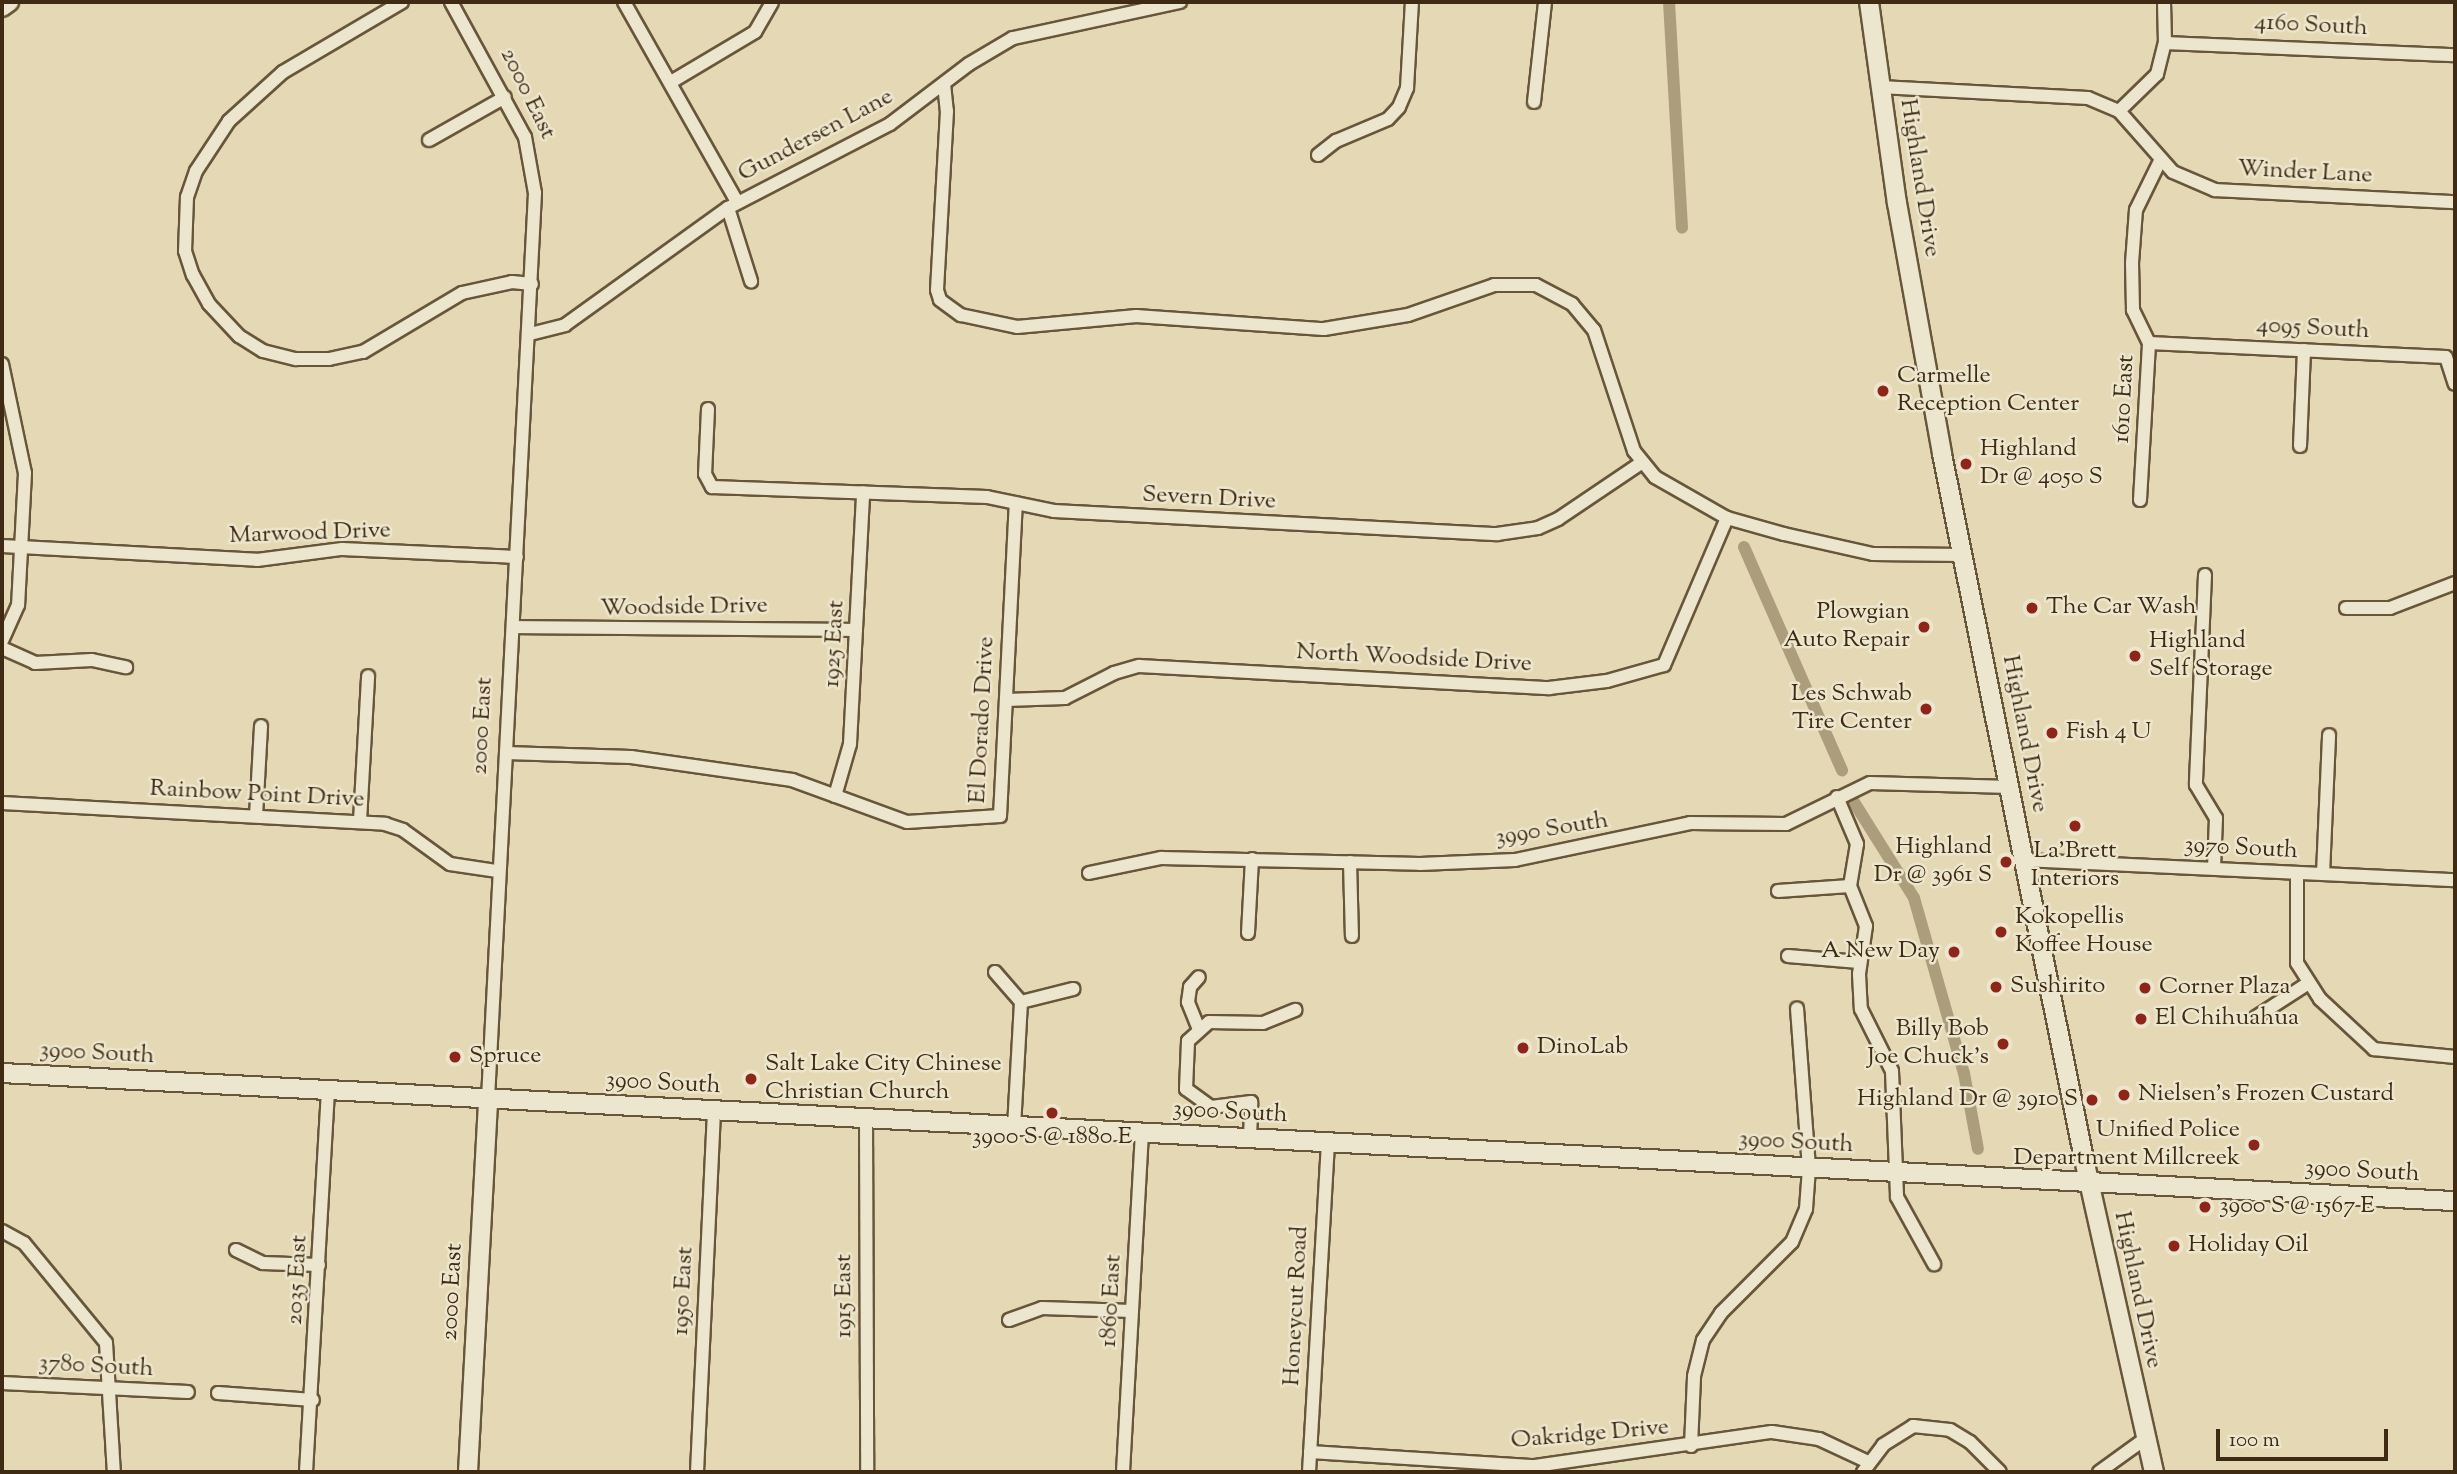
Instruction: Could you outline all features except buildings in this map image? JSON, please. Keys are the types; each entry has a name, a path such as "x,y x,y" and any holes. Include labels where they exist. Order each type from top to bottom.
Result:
{"main road":[{"path":"2,6 9,2"},
{"name":"Highland Drive","path":"1869,2 1880,87 1963,555 2090,1182 2144,1439 2154,1472"},
{"name":"3900 South","path":"2,1073 2455,1201"},
{"name":"2000 East","path":"468,1472 488,1099"}],"street":[{"path":"402,2 283,72 229,121 196,171 187,197 185,251 193,275 209,304 239,336 263,351 296,359 329,359 363,352 462,293 512,282 533,284"},
{"name":"2000 East","path":"451,2 525,137 534,172 533,284 497,871 488,1099"},
{"path":"624,2 671,82 733,205 751,281"},
{"path":"671,82 755,32 772,2"},
{"path":"1318,155 1336,141 1388,119 1399,107 1407,88 1412,2"},
{"path":"1534,102 1545,2"},
{"path":"1880,87 2088,98 2119,111 2157,74 2165,43 2164,2"},
{"name":"Gundersen Lane","path":"530,334 565,326 733,205 890,124 1013,38 1171,3"},
{"name":"4160 South","path":"2165,43 2455,55"},
{"path":"944,84 947,111 937,290 940,300 961,315 1017,327 1136,316 1284,330 1368,324 1494,285 1536,285 1573,304 1594,330 1641,463 1655,477 1727,518 1873,554 1963,555"},
{"path":"429,140 505,97"},
{"name":"Winder Lane","path":"2119,111 2160,161 2188,181 2215,190 2455,202"},
{"name":"1610 East","path":"2140,500 2149,343 2133,310 2132,262 2136,210 2160,161"},
{"name":"4095 South","path":"2149,343 2446,357 2455,384"},
{"path":"2300,446 2304,350"},
{"path":"2,364 24,464 22,548 16,614 2,641"},
{"name":"Severn Drive","path":"708,409 708,485 987,497 1054,511 1497,534 1538,528 1558,519 1641,463"},
{"name":"1925 East","path":"835,796 848,761 863,492"},
{"name":"El Dorado Drive","path":"506,753 675,763 792,780 907,822 1000,816 1016,503"},
{"name":"North Woodside Drive","path":"1006,700 1065,698 1114,673 1139,666 1549,688 1607,681 1664,665 1727,518"},
{"name":"Marwood Drive","path":"2,546 257,561 351,549 517,557"},
{"path":"2205,575 2196,785 2216,818 2214,868"},
{"path":"2346,608 2390,608 2455,583"},
{"name":"Woodside Drive","path":"513,628 856,630"},
{"path":"2,648 28,662 92,660 125,667"},
{"path":"360,821 368,676"},
{"path":"256,816 261,726"},
{"path":"2323,874 2329,735"},
{"name":"3990 South","path":"1089,873 1146,859 1350,862 1545,857 1690,823 1786,824 1870,783 2010,787"},
{"path":"1837,797 1856,838 1850,886 1866,926 1859,962 1861,1009 1892,1071 1895,1173 1902,1211 1934,1264"},
{"name":"Rainbow Point Drive","path":"2,803 360,821 403,830 450,864 497,871"},
{"path":"1248,933 1252,859"},
{"name":"3970 South","path":"2024,860 2455,880"},
{"path":"1350,862 1352,936"},
{"path":"2297,873 2295,950 2307,984 2343,1024 2374,1049 2455,1057"},
{"path":"1778,891 1850,886"},
{"path":"1788,956 1859,962"},
{"path":"995,972 1021,1002 1014,1126"},
{"path":"1198,1027 1188,1002 1190,987 1199,977"},
{"path":"2256,1017 2307,984"},
{"path":"1021,1002 1073,989"},
{"path":"1691,1446 1695,1368 1703,1340 1721,1313 1783,1252 1800,1228 1808,1202 1809,1168 1797,1008"},
{"path":"1250,1139 1251,1102 1211,1107 1186,1089 1185,1050 1198,1027 1216,1021 1263,1023 1296,1010"},
{"name":"2035 East","path":"306,1472 313,1399 328,1090"},
{"name":"1950 East","path":"697,1472 714,1111"},
{"name":"1915 East","path":"866,1119 867,1472"},
{"name":"1860 East","path":"1124,1472 1142,1132"},
{"name":"Honeycut Road","path":"1309,1472 1328,1143"},
{"path":"2,1231 24,1243 103,1338 110,1355 114,1472"},
{"path":"236,1250 263,1263 320,1265"},
{"path":"1009,1320 1042,1308 1132,1311"},
{"name":"3780 South","path":"2,1383 188,1392"},
{"path":"218,1393 313,1399"},
{"path":"1865,1467 1883,1445 1913,1426 1934,1427 1970,1442 2000,1472"},
{"name":"Oakridge Drive","path":"1310,1452 1535,1466 1691,1446 1772,1432 1819,1439 1865,1467"},
{"path":"2099,1472 2144,1439"}],"waterway":[{"path":"1669,2 1682,228"},
{"path":"1744,547 1842,770"},
{"path":"1852,799 1914,898 1964,1073 1978,1149"}],"place":[{"name":"Carmelle Reception Center","path":"1883,391"},
{"name":"Highland Dr @ 4050 S","path":"1966,464"},
{"name":"The Car Wash","path":"2032,608"},
{"name":"Plowgian Auto Repair","path":"1924,627"},
{"name":"Highland Self Storage","path":"2135,656"},
{"name":"Les Schwab Tire Center","path":"1926,709"},
{"name":"Fish 4 U","path":"2052,733"},
{"name":"La'Brett Interiors","path":"2075,826"},
{"name":"Highland Dr @ 3961 S","path":"2006,862"},
{"name":"Kokopellis Koffee House","path":"2001,932"},
{"name":"A New Day","path":"1954,952"},
{"name":"Sushirito","path":"1996,987"},
{"name":"Corner Plaza","path":"2145,988"},
{"name":"El Chihuahua","path":"2141,1019"},
{"name":"Billy Bob Joe Chuck's","path":"2003,1044"},
{"name":"DinoLab","path":"1523,1048"},
{"name":"Spruce","path":"455,1057"},
{"name":"Salt Lake City Chinese Christian Church","path":"751,1079"},
{"name":"Nielsen's Frozen Custard","path":"2124,1095"},
{"name":"Highland Dr @ 3910 S","path":"2092,1100"},
{"name":"3900 S @ 1880 E","path":"1052,1113"},
{"name":"Unified Police Department Millcreek","path":"2254,1145"},
{"name":"3900 S @ 1567 E","path":"2205,1207"},
{"name":"Holiday Oil","path":"2174,1246"}]}
